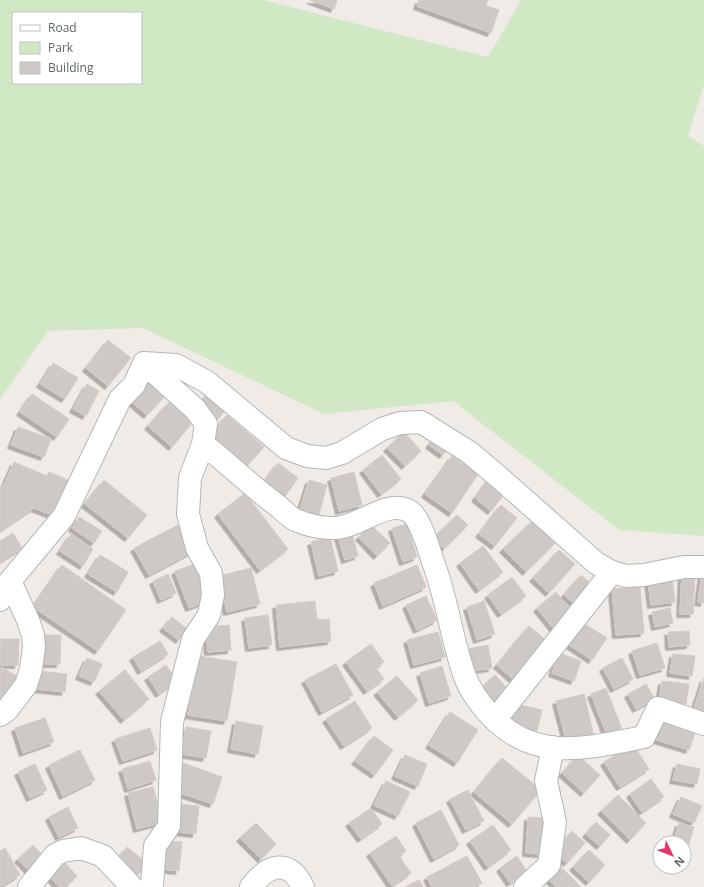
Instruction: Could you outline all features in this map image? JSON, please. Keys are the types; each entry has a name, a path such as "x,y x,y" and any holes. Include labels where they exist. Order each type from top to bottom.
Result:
{"street":[{"path":"144,363 195,409 206,424 203,444 190,478 188,514 197,548 211,573 213,595 209,615 193,639 172,722 169,826 155,846 152,885 150,887"},
{"path":"144,363 176,364 207,382 286,448 307,456 326,458 342,453 382,429 400,423 422,422 469,452 596,563 612,572 626,576 644,575 684,567 704,567"},
{"path":"0,715 7,710 26,685 31,668 34,647 33,634 28,620 5,590 64,516 120,399 134,385 144,363"},
{"path":"203,444 227,463 252,487 298,521 334,529 360,521 388,509 400,507 412,514 421,529 442,586 464,675 480,705 504,730 540,747 583,748 644,737 658,708 704,724"},
{"path":"495,720 612,572"},
{"path":"525,887 549,865 555,822 546,781 553,747"},
{"path":"29,887 55,855 64,851 82,848 103,856 132,887"},
{"path":"251,887 256,879 280,866 290,869 298,876 303,887"}],"green space":[{"path":"0,0 263,0 488,57 521,0 704,0 704,84 688,136 704,146 704,536 619,530 453,401 324,414 143,328 48,331 0,399"}],"building":[{"path":"310,0 337,0 334,9"},
{"path":"419,0 488,0 486,6 499,10 491,33 417,6"},
{"path":"108,340 131,358 108,386 86,368"},
{"path":"53,363 78,378 65,399 40,384"},
{"path":"146,377 166,395 147,415 127,398"},
{"path":"87,384 99,391 86,416 73,409"},
{"path":"32,394 69,419 57,437 20,412"},
{"path":"206,395 224,412 217,420 198,403"},
{"path":"169,402 193,422 172,447 148,426"},
{"path":"227,415 264,447 245,468 209,437"},
{"path":"18,427 51,439 44,457 11,445"},
{"path":"404,432 421,451 405,466 387,448"},
{"path":"435,437 449,447 443,455 429,445"},
{"path":"382,455 401,479 381,494 363,470"},
{"path":"452,456 478,474 452,513 425,494"},
{"path":"14,462 47,476 49,472 70,481 55,516 34,508 0,531 0,488 4,485"},
{"path":"278,463 298,478 281,502 260,488"},
{"path":"354,472 362,505 339,511 331,478"},
{"path":"489,479 506,492 491,511 475,498"},
{"path":"104,480 147,515 128,538 85,504"},
{"path":"309,480 327,485 318,518 299,513"},
{"path":"245,493 288,549 260,570 218,514"},
{"path":"501,505 517,518 495,546 479,534"},
{"path":"457,515 468,525 444,549 433,538"},
{"path":"79,517 102,531 94,543 72,528"},
{"path":"533,520 556,542 526,572 503,549"},
{"path":"407,524 417,557 403,562 392,528"},
{"path":"178,525 192,552 149,575 134,548"},
{"path":"371,525 390,543 377,556 359,537"},
{"path":"13,533 22,548 0,562 0,541"},
{"path":"352,533 358,556 345,560 338,536"},
{"path":"71,534 93,549 83,566 60,551"},
{"path":"330,537 338,571 319,576 311,542"},
{"path":"483,546 503,572 479,590 460,563"},
{"path":"559,550 575,564 549,593 533,578"},
{"path":"100,555 128,572 117,592 88,574"},
{"path":"195,564 208,601 189,608 175,571"},
{"path":"62,565 126,610 98,651 33,607"},
{"path":"417,565 426,587 383,606 374,583"},
{"path":"251,568 260,604 227,612 219,576"},
{"path":"682,573 695,574 693,614 680,614"},
{"path":"702,573 704,574 704,603 698,602"},
{"path":"168,574 176,593 161,600 153,581"},
{"path":"581,575 594,586 577,606 564,595"},
{"path":"512,577 526,596 501,614 488,595"},
{"path":"672,578 675,602 651,605 648,581"},
{"path":"640,587 644,633 616,635 612,589"},
{"path":"556,592 573,613 553,628 537,608"},
{"path":"426,596 437,620 417,630 406,605"},
{"path":"315,601 317,620 329,619 331,641 280,647 276,605"},
{"path":"484,601 495,634 477,640 467,607"},
{"path":"670,608 673,623 655,627 652,612"},
{"path":"268,615 272,645 249,648 245,618"},
{"path":"172,617 187,629 179,640 163,628"},
{"path":"583,623 607,638 592,660 568,644"},
{"path":"229,625 231,650 208,652 206,627"},
{"path":"529,626 549,643 516,682 497,665"},
{"path":"689,631 690,645 669,647 668,632"},
{"path":"438,632 445,657 414,665 407,640"},
{"path":"42,635 61,635 60,664 42,664"},
{"path":"1,639 19,639 18,665 0,665"},
{"path":"160,641 168,654 141,671 133,657"},
{"path":"657,643 665,668 640,675 632,651"},
{"path":"371,644 384,662 376,668 384,679 367,691 346,662"},
{"path":"488,645 492,668 472,671 468,649"},
{"path":"559,653 581,661 574,681 552,673"},
{"path":"673,654 695,656 692,676 670,673"},
{"path":"198,656 237,662 227,721 188,715"},
{"path":"87,658 102,664 94,682 79,676"},
{"path":"622,658 633,679 614,689 603,668"},
{"path":"336,664 353,695 322,712 305,680"},
{"path":"166,665 177,681 159,694 148,677"},
{"path":"442,666 451,696 429,703 420,673"},
{"path":"2,667 18,677 3,700 0,698 0,670"},
{"path":"125,670 149,699 124,720 99,691"},
{"path":"38,671 67,674 65,692 36,689"},
{"path":"495,675 512,694 494,710 477,691"},
{"path":"397,676 418,700 398,717 377,692"},
{"path":"704,678 704,715 693,711"},
{"path":"662,681 689,684 686,704 659,701"},
{"path":"646,684 655,699 636,709 628,694"},
{"path":"606,688 622,729 607,735 591,694"},
{"path":"584,694 595,741 568,747 556,701"},
{"path":"355,701 372,728 344,746 326,719"},
{"path":"515,704 542,710 537,731 510,725"},
{"path":"450,712 478,730 457,763 429,745"},
{"path":"45,718 54,742 23,753 15,728"},
{"path":"661,719 696,730 689,750 654,739"},
{"path":"236,721 263,726 258,754 231,749"},
{"path":"186,727 211,731 206,758 182,754"},
{"path":"150,728 157,750 123,761 115,739"},
{"path":"374,736 393,750 375,775 355,761"},
{"path":"633,744 649,769 620,787 604,762"},
{"path":"80,750 95,780 63,796 49,765"},
{"path":"405,755 427,764 418,786 395,776"},
{"path":"578,755 600,775 584,793 562,773"},
{"path":"502,758 541,790 512,824 474,792"},
{"path":"150,761 156,780 128,789 122,769"},
{"path":"183,763 222,777 213,804 174,791"},
{"path":"35,764 47,790 30,798 18,772"},
{"path":"677,764 700,769 697,784 673,780"},
{"path":"651,779 664,797 642,812 630,794"},
{"path":"386,781 410,792 398,816 374,805"},
{"path":"153,787 163,822 137,829 128,793"},
{"path":"468,790 484,821 466,830 450,799"},
{"path":"618,795 646,823 630,840 601,811"},
{"path":"681,797 702,806 694,823 673,814"},
{"path":"181,804 199,806 196,834 178,832"},
{"path":"68,807 78,828 59,837 49,817"},
{"path":"371,808 382,824 361,839 349,823"},
{"path":"441,810 459,845 434,859 416,823"},
{"path":"528,817 543,818 541,854 526,853"},
{"path":"596,822 610,835 600,846 586,834"},
{"path":"256,823 276,844 261,859 240,838"},
{"path":"679,823 694,827 692,835 675,835"},
{"path":"493,825 511,850 488,867 470,841"},
{"path":"572,831 585,843 567,863 554,851"},
{"path":"396,836 406,851 399,856 411,873 392,886 370,853"},
{"path":"166,841 182,842 179,871 162,869"},
{"path":"33,845 46,859 31,873 18,859"},
{"path":"127,847 147,863 136,877 116,861"},
{"path":"5,848 20,875 0,887 0,851"},
{"path":"589,850 605,865 589,882 573,867"},
{"path":"467,856 482,883 474,887 432,887 427,877"},
{"path":"517,856 527,872 510,883 500,868"},
{"path":"65,863 77,876 66,887 59,887 50,877"},
{"path":"560,866 581,887 556,887 548,878"},
{"path":"419,880 423,887 405,887"}]}
